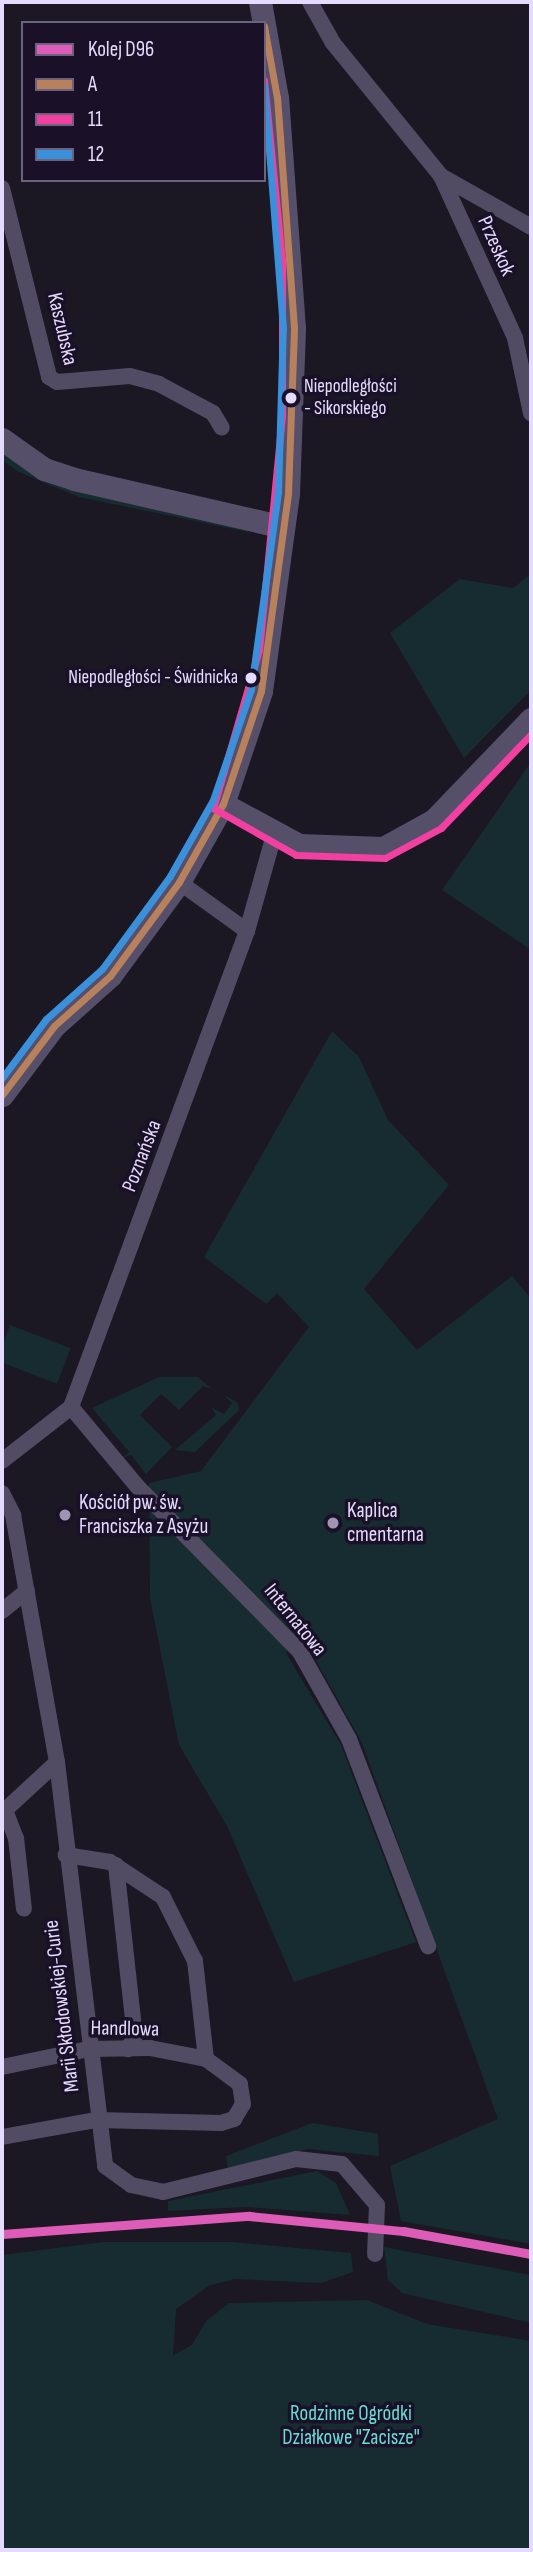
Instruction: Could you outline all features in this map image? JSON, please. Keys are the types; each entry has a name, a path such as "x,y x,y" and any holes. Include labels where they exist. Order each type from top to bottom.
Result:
{"main road":[{"path":"260,2 264,21"},
{"path":"2,1095 54,1026 110,976 179,882 223,804 261,691 283,527 293,408 292,259 273,61 266,29"},
{"path":"2,439 44,469 74,480 283,527"},
{"path":"223,804 274,835 345,851 400,842 434,820 531,719"}],"street":[{"name":"Przeskok","path":"310,2 333,43 442,176 515,338 531,413"},
{"name":"Przeskok","path":"442,176 531,227"},
{"name":"Kaszubska","path":"2,188 49,377 57,382 130,376 159,384 213,413 222,428"},
{"name":"Poznańska","path":"71,1407 247,931 274,835"},
{"path":"179,882 247,931"},
{"path":"2,1461 71,1407"},
{"name":"Internatowa","path":"71,1407 136,1486 300,1653 349,1739 428,1946"},
{"name":"Marii Skłodowskiej-Curie","path":"2,1493 13,1516 57,1762 96,2120 105,2166 147,2190 229,2179 296,2159 342,2164 377,2204 375,2254"},
{"path":"2,1611 27,1591"},
{"path":"24,1909 16,1838 4,1811 57,1762"},
{"path":"2,2137 96,2120 200,2125 234,2119 244,2093 206,2059 201,1987 181,1927 163,1897 116,1865 66,1855"},
{"path":"116,1865 135,2036 128,2049"},
{"name":"Handlowa","path":"2,2067 89,2049 128,2049 206,2059"}],"green space":[{"path":"2,452 250,527 248,532 79,497 19,472 2,460"},
{"path":"531,574 531,690 464,758 390,633 460,579 513,588"},
{"path":"531,762 531,950 442,890"},
{"path":"332,1031 359,1057 388,1120 449,1185 364,1289 417,1350 512,1276 531,1299 531,2244 401,2221 390,2166 498,2119 362,1743 299,1630 286,1653 341,1745 416,1942 294,1982 227,1826 179,1745 150,1598 149,1483 201,1471 309,1327 277,1293 266,1304 204,1257"},
{"path":"10,1325 71,1348 57,1384 2,1363 2,1346"},
{"path":"159,1377 198,1377 212,1389 203,1386 179,1410 161,1394 140,1415 172,1447 146,1474 131,1455 122,1458 129,1452 92,1408"},
{"path":"223,1394 238,1403 239,1410 195,1452 175,1450 216,1415 211,1407 224,1414 232,1403"},
{"path":"312,2123 378,2134 379,2156 308,2149 228,2168 226,2156"},
{"path":"317,2171 336,2183 350,2215 246,2207 168,2211 168,2201"},
{"name":"Rodzinne Ogródki Działkowe \"Zacisze\"","path":"104,2242 233,2242 351,2253 353,2272 321,2283 235,2279 210,2285 176,2309 173,2355 192,2345 206,2321 229,2303 367,2300 427,2324 531,2341 531,2550 2,2550 2,2255"},
{"path":"384,2247 531,2275 531,2323 402,2293 388,2280"}],"rail line":[{"name":"D96","path":"2,2234 249,2216 403,2231 531,2254"}],"transit line":[{"name":"A","path":"2,1095 54,1026 110,976 179,882 223,804 261,691 288,493 294,328 277,98 266,37"},
{"name":"11","path":"266,100 282,260 282,416 259,650 213,808 296,855 385,858 441,828 531,734"},
{"name":"12","path":"2,1078 46,1019 102,969 170,876 213,800 251,689 278,492 283,328 266,111"}],"place":[{"name":"Niepodległości - Sikorskiego","path":"291,398"},
{"name":"Niepodległości - Świdnicka","path":"251,678"},
{"name":"Kościół pw. św. Franciszka z Asyżu","path":"65,1515"},
{"name":"Kaplica cmentarna","path":"333,1523"}]}
